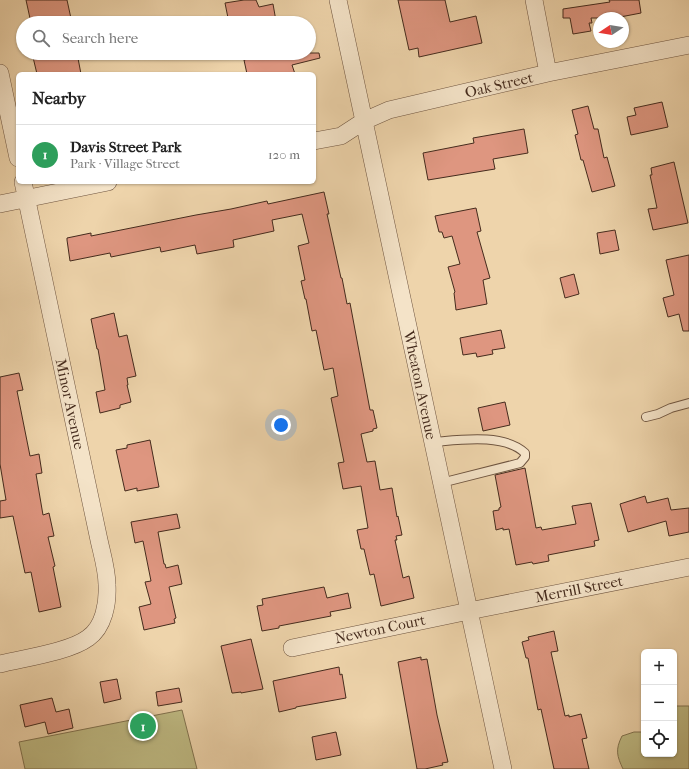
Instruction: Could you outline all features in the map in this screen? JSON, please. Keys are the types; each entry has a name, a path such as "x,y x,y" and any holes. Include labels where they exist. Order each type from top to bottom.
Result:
{"street":[{"name":"Wheaton Avenue","path":"338,0 503,769"},
{"path":"534,0 548,73"},
{"name":"Oak Street","path":"316,141 341,136 364,121 389,110 548,73 689,45"},
{"path":"0,73 2,91 16,150"},
{"path":"0,204 25,190 87,184"},
{"name":"Minor Avenue","path":"0,664 62,650 90,638 99,626 106,610 107,585 103,562 25,190"},
{"name":"Merrill Street","path":"469,610 689,567"},
{"name":"Newton Court","path":"292,648 469,610"}],"lane":[{"path":"646,417 689,403"},
{"path":"433,442 470,439 501,441 516,447 525,453 525,457 520,463 442,483"}],"shaded area":[{"path":"677,706 689,706 689,769 623,769 618,757 618,745 622,736 634,732 641,732 641,757 677,757"},
{"path":"182,710 197,769 25,769 19,742"}],"building":[{"path":"26,0 67,0 70,16 29,16"},
{"path":"256,0 259,7 273,4 275,16 228,16 225,3"},
{"path":"398,0 445,0 450,22 476,16 482,43 419,57 418,48 409,50"},
{"path":"609,0 639,0 641,13 629,15 629,12 593,12 593,18 591,18 592,23 589,23 591,31 573,34 570,18 563,18 563,9 610,2"},
{"path":"316,53 319,53 320,58 316,59"},
{"path":"34,60 78,60 81,72 37,72"},
{"path":"244,60 312,60 292,65 294,72 247,72"},
{"path":"662,102 668,127 631,135 627,117 636,115 634,108"},
{"path":"588,106 594,129 598,129 604,158 607,157 615,186 592,192 583,160 581,160 575,135 578,134 572,110"},
{"path":"524,129 528,153 493,159 495,169 428,180 423,153 474,143 473,138"},
{"path":"674,162 688,223 653,230 648,209 657,208 650,175 652,175 651,168"},
{"path":"324,192 329,214 327,214 347,304 350,303 370,410 373,410 377,428 373,429 373,431 361,434 367,462 375,461 380,490 392,488 402,535 396,536 397,540 395,540 403,578 409,576 414,598 381,606 374,574 370,575 364,549 361,549 357,530 368,528 361,486 343,489 338,463 344,462 331,398 338,396 333,368 324,370 316,330 312,331 301,281 305,280 298,246 309,243 302,214 272,220 274,231 233,240 234,247 197,254 195,245 161,252 160,247 111,257 110,253 70,261 67,240 67,238 91,233 91,236 267,201 268,204"},
{"path":"476,208 481,231 477,232 490,278 483,280 487,304 456,310 455,292 448,267 460,264 452,236 444,238 442,232 439,232 435,216"},
{"path":"615,230 619,250 600,254 597,233"},
{"path":"689,255 689,331 683,331 679,314 668,317 663,298 674,295 666,260"},
{"path":"574,274 579,294 565,298 560,278"},
{"path":"114,313 119,337 127,335 136,376 127,378 131,402 120,405 120,408 100,413 96,392 105,390 91,319"},
{"path":"501,330 505,348 492,350 493,354 477,357 476,353 463,355 460,338"},
{"path":"19,373 23,390 17,391 30,456 39,454 42,473 36,474 43,515 49,513 54,536 48,537 55,566 53,567 61,607 39,612 31,572 25,573 13,516 0,518 0,501 6,500 0,464 0,377"},
{"path":"505,402 510,425 483,431 478,408"},
{"path":"150,440 159,487 137,491 137,488 125,491 116,450 127,448 127,445"},
{"path":"525,468 536,528 541,527 542,530 576,524 572,506 591,503 599,540 594,541 595,546 548,555 549,561 516,565 509,529 503,530 503,528 496,530 493,511 499,510 501,507 495,475"},
{"path":"645,496 647,503 668,498 671,510 689,508 689,532 669,536 666,521 628,532 620,504"},
{"path":"177,514 180,528 158,532 164,564 166,568 178,565 182,584 169,587 176,618 174,619 175,623 144,630 139,607 151,604 145,582 151,581 143,541 135,543 131,522"},
{"path":"324,587 327,598 348,593 351,608 330,612 331,616 279,626 279,628 262,631 257,606 263,605 262,599"},
{"path":"554,631 558,651 551,652 565,716 569,715 569,717 581,714 587,738 582,739 589,769 554,769 541,709 538,710 528,658 526,658 522,642 529,640 528,637"},
{"path":"251,639 263,689 232,693 221,646"},
{"path":"421,657 421,660 427,659 437,715 448,762 442,763 443,765 425,769 417,769 398,662"},
{"path":"339,667 340,675 342,674 346,698 296,707 279,712 273,681"},
{"path":"117,679 121,699 104,703 100,682"},
{"path":"179,688 182,702 158,706 156,692"},
{"path":"52,698 56,712 69,709 73,728 48,734 45,722 25,727 20,705"},
{"path":"336,732 341,755 316,760 312,737"}],"place":[{"name":"Davis Street Park","path":"143,726"}]}
